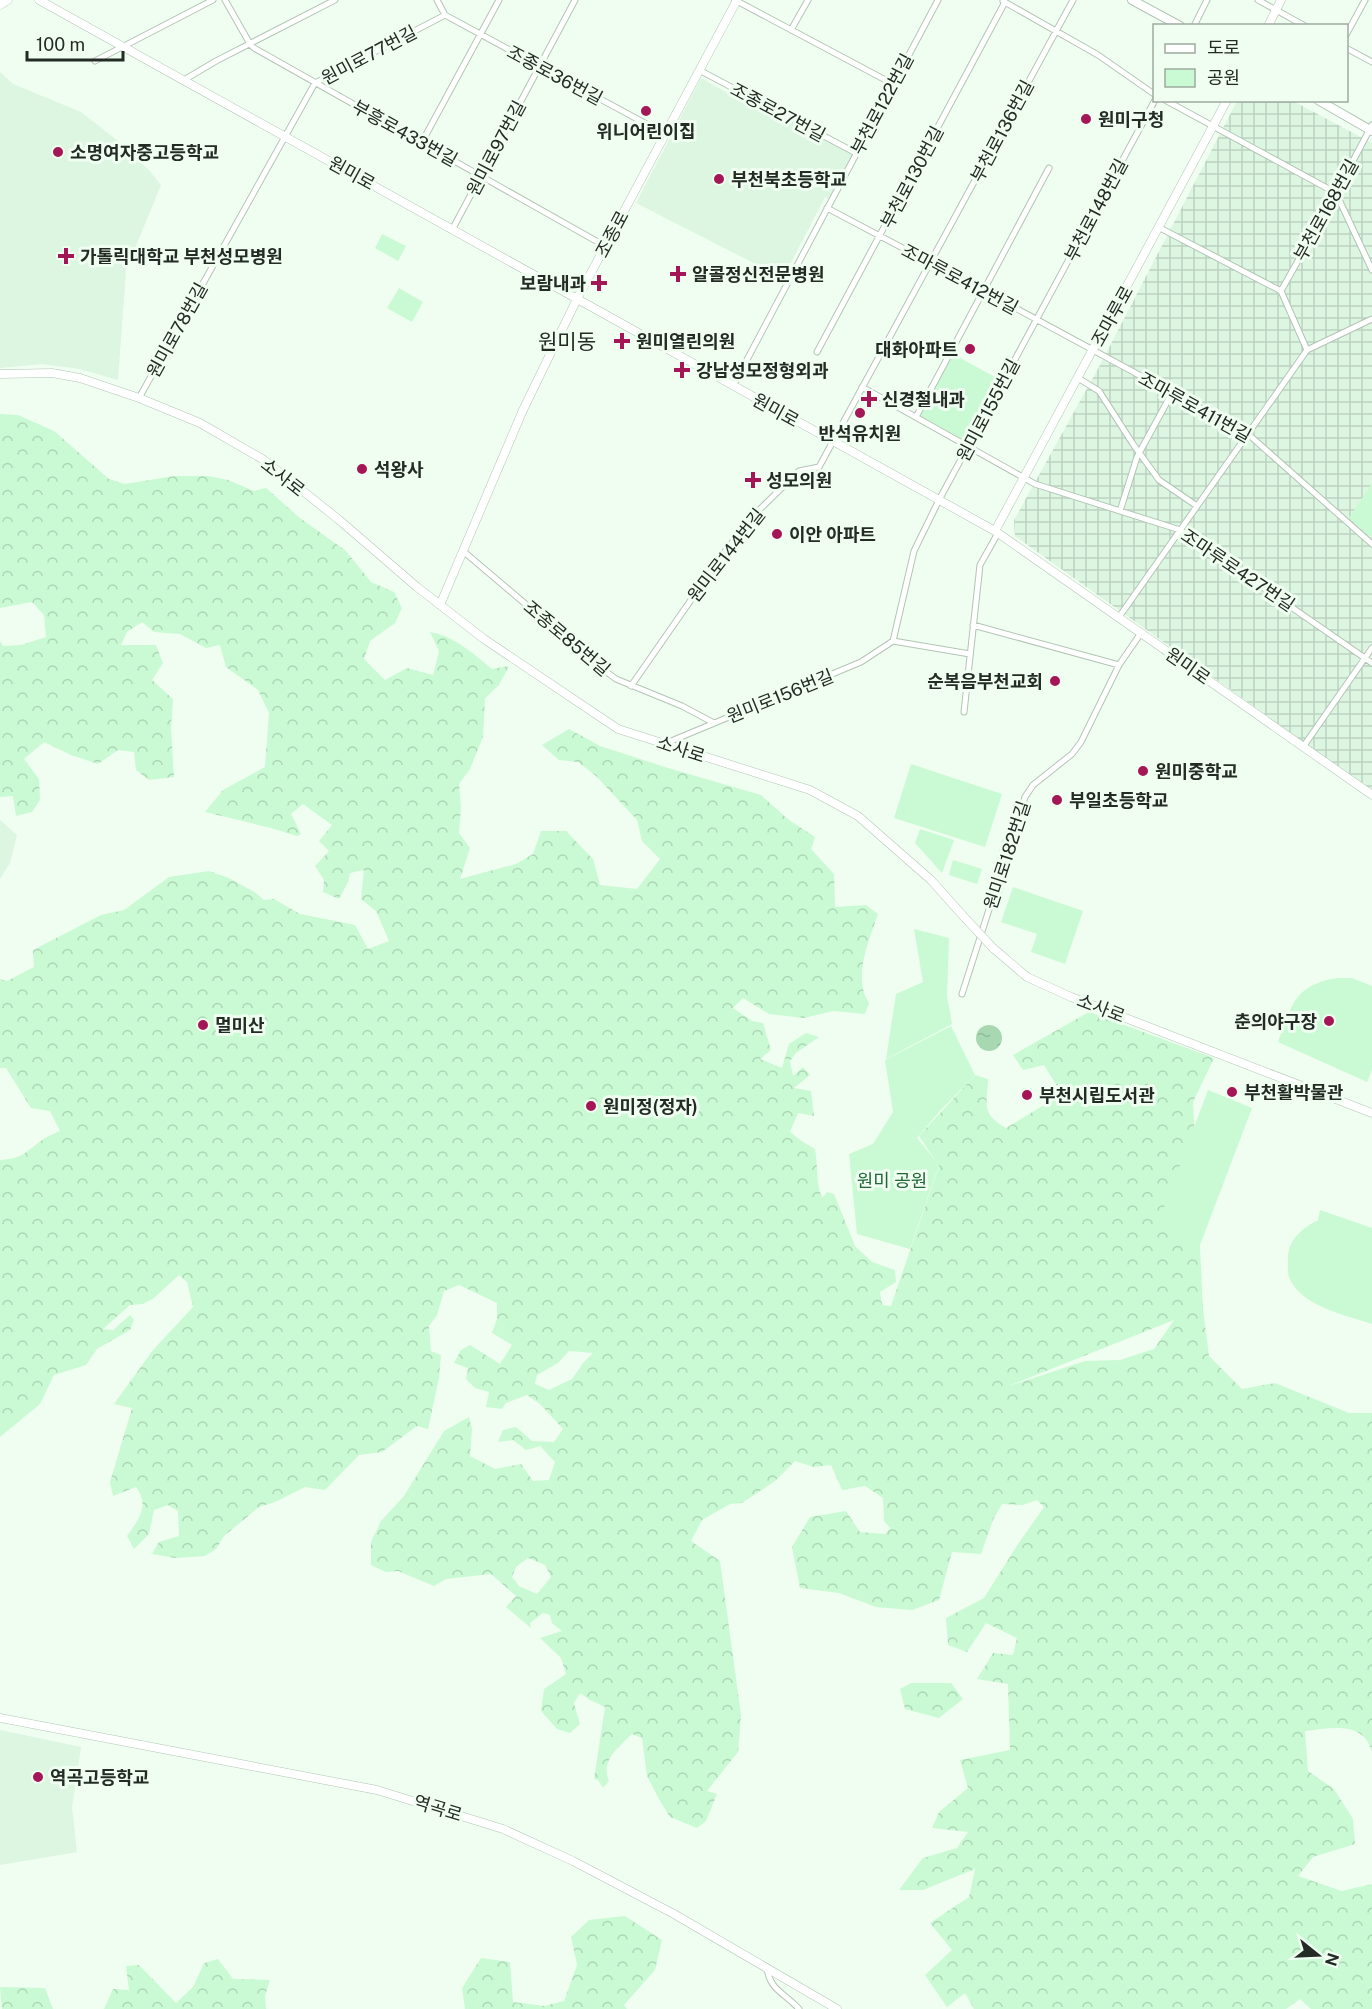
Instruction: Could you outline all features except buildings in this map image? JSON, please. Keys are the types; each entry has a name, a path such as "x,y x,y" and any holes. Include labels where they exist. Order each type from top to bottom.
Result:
{"main road":[{"path":"1132,0 1176,24"},
{"path":"1322,102 1371,128"}],"street":[{"path":"0,5 8,0"},
{"name":"원미로","path":"39,0 997,532 1372,795"},
{"path":"95,61 213,0"},
{"name":"부흥로433번길","path":"225,0 250,44 605,246"},
{"path":"184,80 334,0"},
{"path":"437,0 445,15"},
{"path":"422,142 499,0"},
{"name":"원미로97번길","path":"452,230 575,0"},
{"path":"736,0 893,84"},
{"name":"조종로","path":"440,605 523,410 577,299 736,0"},
{"path":"791,30 808,0"},
{"name":"부천로122번길","path":"733,386 938,0"},
{"name":"부천로136번길","path":"833,441 1073,0"},
{"path":"1195,24 1207,0"},
{"path":"1257,0 1301,24"},
{"path":"1269,24 1281,0"},
{"path":"1348,32 1365,0"},
{"path":"1003,1 1098,55 1153,93"},
{"name":"부천로130번길","path":"817,352 1003,1"},
{"name":"조종로36번길","path":"445,15 665,134"},
{"name":"원미로77번길","path":"285,136 315,83 445,15"},
{"path":"1348,49 1372,62"},
{"name":"조종로27번길","path":"699,70 856,153"},
{"name":"부천로148번길","path":"1036,319 1154,102"},
{"path":"1168,102 1336,193 1372,270"},
{"name":"조마루로","path":"997,532 1023,478 1226,102"},
{"name":"부천로168번길","path":"1281,291 1371,128"},
{"name":"원미로78번길","path":"139,398 285,136"},
{"path":"916,417 1049,168"},
{"name":"조마루로412번길","path":"827,208 1093,351"},
{"path":"1160,228 1281,291 1307,350"},
{"name":"원미로155번길","path":"939,500 1036,319"},
{"path":"1119,617 1307,350 1372,319"},
{"name":"조마루로411번길","path":"1093,351 1248,434 1372,544"},
{"name":"소사로","path":"0,374 52,373 71,376 139,398 200,423 264,460 484,639 618,729 810,790 858,816 930,880 993,948 1027,976 1071,997 1372,1113"},
{"path":"1078,378 1099,391 1159,480 1197,506"},
{"name":"조마루로427번길","path":"862,387 1035,484 1180,530 1372,663"},
{"path":"1120,511 1139,452 1172,393"},
{"name":"원미로144번길","path":"631,686 723,554 753,516 799,471 819,467 833,441"},
{"path":"939,500 914,551 893,641 970,654"},
{"path":"964,712 980,565 997,532"},
{"name":"조종로85번길","path":"463,551 616,679 682,706 714,723"},
{"path":"973,625 1119,665"},
{"name":"원미로182번길","path":"962,994 1025,797 1033,785 1072,754 1081,742 1094,720 1119,665 1142,633"},
{"name":"원미로156번길","path":"664,744 861,662 893,641"},
{"path":"1304,747 1372,648"},
{"name":"역곡로","path":"0,1718 377,1790 503,1829 588,1869 766,1967 837,2009"},
{"path":"766,1967 768,1979 773,1987 799,2009"}],"shaded area":[{"name":"가톨릭대학교 부천성모병원","path":"0,72 13,84 81,112 122,144 121,146 148,169 161,185 126,270 118,380 80,369 41,364 0,368"},
{"name":"부천북초등학교","path":"701,78 775,120 779,112 856,153 832,200 825,197 783,278 636,203"},
{"path":"1236,102 1295,102 1372,143 1372,791 1015,536 1014,520 1099,367"},
{"path":"0,820 17,835 10,863 0,879"},
{"name":"역곡고등학교","path":"0,1730 81,1747 72,1807 77,1852 0,1865"}],"green space":[{"path":"382,234 406,246 398,261 375,248"},
{"path":"399,288 423,302 412,322 387,308"},
{"path":"951,353 1004,382 968,446 916,417"},
{"path":"0,414 18,415 54,431 109,479 125,484 174,476 208,476 228,480 254,491 266,488 300,518 346,551 371,582 394,592 402,608 395,623 370,641 364,659 385,680 407,668 433,675 439,651 430,632 447,637 492,669 509,666 499,685 485,698 483,737 470,769 459,784 461,807 459,833 470,848 460,879 516,864 533,854 541,831 566,831 593,859 600,885 637,889 660,859 642,841 637,820 596,776 578,762 559,760 542,745 569,729 600,746 761,795 789,820 815,837 811,849 834,874 835,907 866,905 878,914 862,971 864,993 869,1003 865,1014 833,1011 804,1018 769,1014 743,998 733,1008 752,1021 763,1023 771,1050 760,1059 782,1068 789,1044 806,1033 819,1037 796,1053 790,1061 793,1076 803,1067 810,1075 794,1088 811,1091 814,1116 798,1113 790,1132 815,1149 822,1198 827,1192 834,1194 855,1246 872,1262 895,1270 896,1282 880,1292 882,1305 891,1306 939,1166 919,1136 975,1075 988,1079 987,1108 993,1118 1006,1128 1062,1094 1044,1065 1023,1070 1013,1055 1089,1012 1214,1058 1193,1102 1203,1309 1209,1356 1242,1389 1275,1383 1349,1413 1372,1413 1372,1752 1362,1735 1345,1728 1305,1731 1308,1771 1334,1789 1353,1819 1355,1844 1313,1857 1298,1876 1342,1891 1372,1884 1372,2009 1311,2009 1300,1999 1286,2009 974,2009 965,1993 947,2007 925,1975 952,1950 930,1923 969,1897 975,1869 923,1890 899,1890 923,1858 957,1848 968,1832 932,1828 939,1812 968,1788 960,1760 1010,1750 1008,1684 977,1679 993,1653 1013,1655 1017,1638 986,1623 967,1652 948,1645 946,1618 984,1598 1044,1507 1037,1500 1023,1505 1002,1504 993,1520 981,1554 952,1552 939,1600 912,1610 876,1607 839,1593 800,1588 792,1547 810,1517 846,1511 860,1532 885,1534 890,1528 884,1521 883,1498 865,1486 842,1490 831,1465 814,1467 795,1461 775,1481 742,1503 730,1504 702,1520 691,1541 720,1561 741,1715 738,1752 707,1791 717,1794 706,1821 697,1828 670,1817 660,1801 647,1776 642,1738 632,1734 612,1755 607,1767 609,1781 603,1788 598,1780 594,1779 605,1707 580,1693 574,1703 580,1724 570,1733 557,1729 541,1711 544,1689 566,1674 561,1658 540,1638 562,1631 552,1623 550,1615 543,1613 530,1623 531,1628 506,1607 516,1596 491,1574 446,1579 434,1586 398,1571 386,1572 371,1565 371,1542 381,1521 404,1496 444,1431 469,1417 472,1429 470,1456 495,1469 521,1464 533,1481 549,1480 555,1462 540,1446 526,1450 513,1440 498,1442 503,1430 516,1427 532,1441 554,1442 563,1429 540,1404 527,1395 506,1403 502,1409 486,1407 489,1392 475,1388 466,1379 468,1368 454,1363 461,1350 470,1345 500,1364 512,1345 492,1333 497,1319 497,1303 459,1285 444,1291 437,1315 429,1326 431,1351 441,1355 439,1378 428,1429 417,1426 382,1452 359,1455 325,1490 305,1487 259,1507 224,1536 216,1549 205,1556 175,1558 152,1554 159,1542 179,1536 178,1511 168,1505 154,1510 149,1534 134,1549 127,1536 141,1512 140,1494 136,1487 113,1496 110,1482 132,1408 114,1404 153,1350 193,1307 187,1282 179,1275 154,1298 143,1304 130,1305 103,1329 113,1330 130,1315 134,1320 130,1330 97,1349 86,1365 54,1375 40,1404 0,1437 0,1160 19,1156 60,1131 50,1111 31,1108 6,1068 0,1068 0,979 7,981 34,967 33,950 101,915 124,910 169,877 209,871 229,878 264,900 274,899 300,914 355,925 368,949 389,941 376,911 361,899 364,870 350,873 339,899 323,892 324,880 315,866 329,851 319,841 332,825 303,804 291,814 301,834 297,836 205,812 223,790 265,767 269,713 258,690 226,667 220,645 206,648 180,634 154,632 142,622 127,632 121,645 156,645 163,663 152,680 173,699 171,729 174,777 149,780 136,770 134,752 118,750 98,764 71,755 44,742 24,759 39,779 40,800 32,812 16,816 13,796 0,797 0,641 3,646 21,645 46,637 44,615 32,602 0,608","holes":["1174,1320 1154,1349 1120,1360 1085,1361 1006,1387","569,1351 593,1353 572,1379 549,1390 535,1384 537,1375 558,1363","528,1558 545,1565 551,1577 537,1594 519,1586 512,1577 516,1567"]},
{"path":"1372,483 1372,539 1349,518"},
{"path":"911,764 1002,794 985,847 894,818"},
{"path":"1015,800 1020,801 989,899 984,898"},
{"path":"1024,809 1027,811 999,903 995,902"},
{"path":"920,829 954,840 942,873 915,843"},
{"path":"953,860 982,869 977,884 949,875"},
{"path":"1013,887 1083,911 1065,964 1031,952 1037,934 1001,922"},
{"path":"914,929 949,938 947,996 952,1024 886,1059 896,994 923,982"},
{"name":"춘의야구장","path":"1352,978 1372,986 1372,1070 1367,1082 1278,1042 1291,1007 1303,992 1323,981"},
{"name":"원미 공원","path":"951,1026 975,1075 917,1138 939,1165 910,1249 857,1234 849,1154 873,1144 893,1112 885,1060"},
{"path":"1208,1090 1252,1108 1200,1245 1156,1229"},
{"path":"1320,1210 1372,1228 1372,1324 1337,1313 1313,1302 1295,1287 1289,1277 1288,1258 1291,1245 1302,1231 1318,1220"},
{"path":"911,1683 951,1683 963,1699 939,1718 905,1709 900,1689"},
{"path":"625,1916 662,1940 655,1970 624,2005 627,2009 465,2009 462,1988 481,1958 510,1962 513,2002 544,2006 564,2001 577,1965 571,1937 589,1920"},
{"path":"218,1959 233,1979 270,1980 265,1996 266,2009 104,2009 113,1989 129,1990 126,1966 139,1965 176,2003 193,1987 204,1963"},
{"path":"0,1987 45,1988 53,2009 2,2009"}],"water":[{"path":"989,1025 998,1029 1002,1038 998,1047 989,1051 980,1047 976,1038 980,1029"}],"place":[{"name":"위니어린이집","path":"646,111"},
{"name":"원미구청","path":"1086,119"},
{"name":"소명여자중고등학교","path":"58,152"},
{"name":"부천북초등학교","path":"719,179"},
{"name":"가톨릭대학교 부천성모병원","path":"66,256"},
{"name":"알콜정신전문병원","path":"678,274"},
{"name":"보람내과","path":"599,283"},
{"name":"원미열린의원","path":"622,341"},
{"name":"대화아파트","path":"970,349"},
{"name":"강남성모정형외과","path":"682,370"},
{"name":"신경철내과","path":"869,399"},
{"name":"반석유치원","path":"860,413"},
{"name":"석왕사","path":"362,469"},
{"name":"성모의원","path":"753,480"},
{"name":"이안 아파트","path":"777,534"},
{"name":"순복음부천교회","path":"1055,681"},
{"name":"원미중학교","path":"1143,771"},
{"name":"부일초등학교","path":"1057,800"},
{"name":"춘의야구장","path":"1329,1021"},
{"name":"멀미산","path":"203,1025"},
{"name":"부천활박물관","path":"1232,1092"},
{"name":"부천시립도서관","path":"1027,1095"},
{"name":"원미정(정자)","path":"591,1106"},
{"name":"역곡고등학교","path":"38,1777"}],"district":[{"name":"원미동","path":"567,341"}]}
